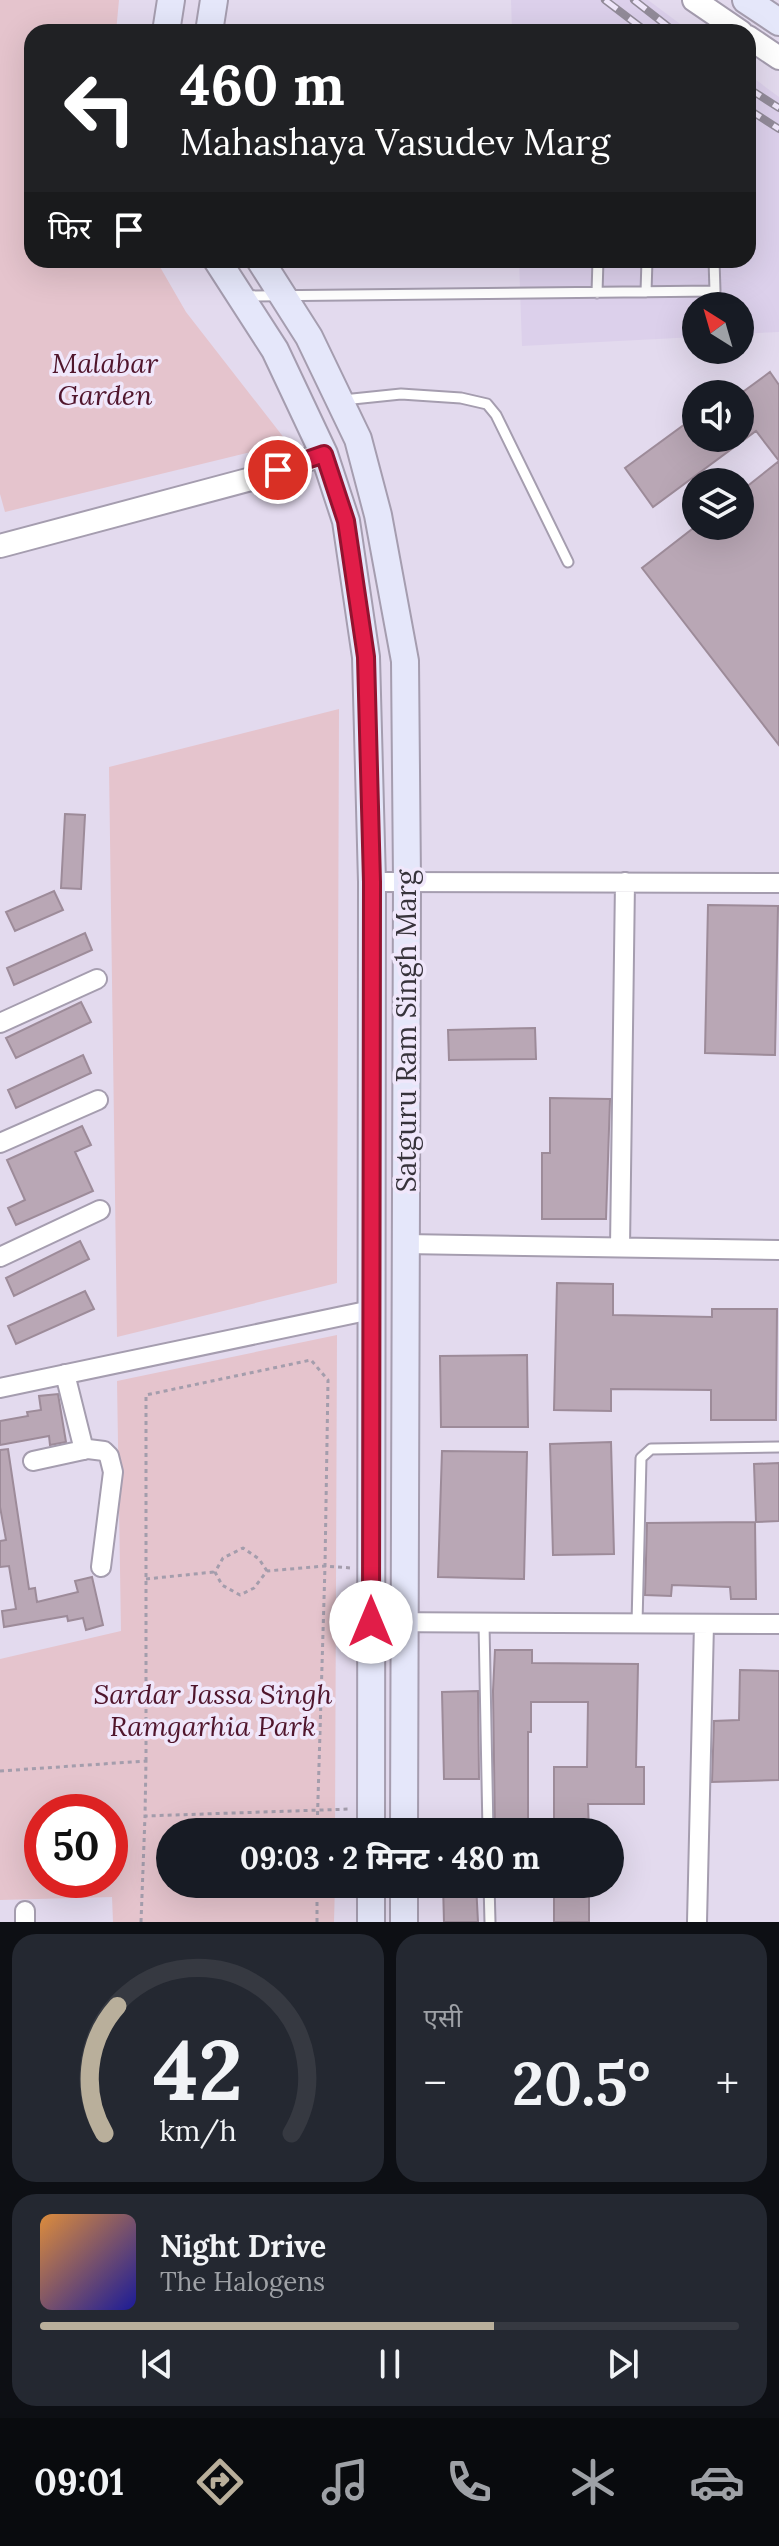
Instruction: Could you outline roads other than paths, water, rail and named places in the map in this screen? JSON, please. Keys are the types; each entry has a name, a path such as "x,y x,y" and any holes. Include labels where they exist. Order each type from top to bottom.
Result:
{"main road":[{"path":"167,24 171,0"},
{"path":"210,24 214,0"},
{"path":"746,0 779,22"},
{"name":"Satguru Ram Singh Marg","path":"222,268 275,350 324,454 346,521 366,657 372,882 371,1818"},
{"name":"Satguru Ram Singh Marg","path":"265,268 309,337 358,439 378,515 405,661 404,1818"},
{"path":"324,454 358,439"},
{"path":"371,1898 371,1922"},
{"path":"404,1898 404,1922"}],"street":[{"path":"694,0 729,24"},
{"path":"756,42 779,58"},
{"path":"0,546 255,478 324,454"},
{"path":"372,882 779,883"},
{"path":"620,1247 625,882"},
{"path":"0,1023 97,979"},
{"path":"0,1143 98,1100"},
{"path":"0,1257 100,1210"},
{"path":"405,1244 779,1250"},
{"path":"0,1388 371,1310"},
{"path":"65,1374 84,1450"},
{"path":"33,1461 96,1448 104,1451 112,1464 101,1567"},
{"path":"371,1622 779,1624"},
{"path":"697,1922 704,1624"}],"lane":[{"path":"597,293 598,268"},
{"path":"646,292 647,268"},
{"path":"240,296 715,291 714,268"},
{"path":"340,401 401,394 474,400 487,404 496,415 568,562"},
{"path":"637,1624 641,1458 651,1449 779,1447"},
{"path":"484,1623 488,1818"},
{"path":"489,1898 490,1922"}],"railway":[{"path":"605,0 636,24"},
{"path":"634,0 665,24"},
{"path":"756,93 779,108"},
{"path":"756,114 779,129"}],"park label":[{"name":"Malabar Garden","path":"105,379"},
{"name":"Sardar Jassa Singh Ramgarhia Park","path":"213,1710"}]}
